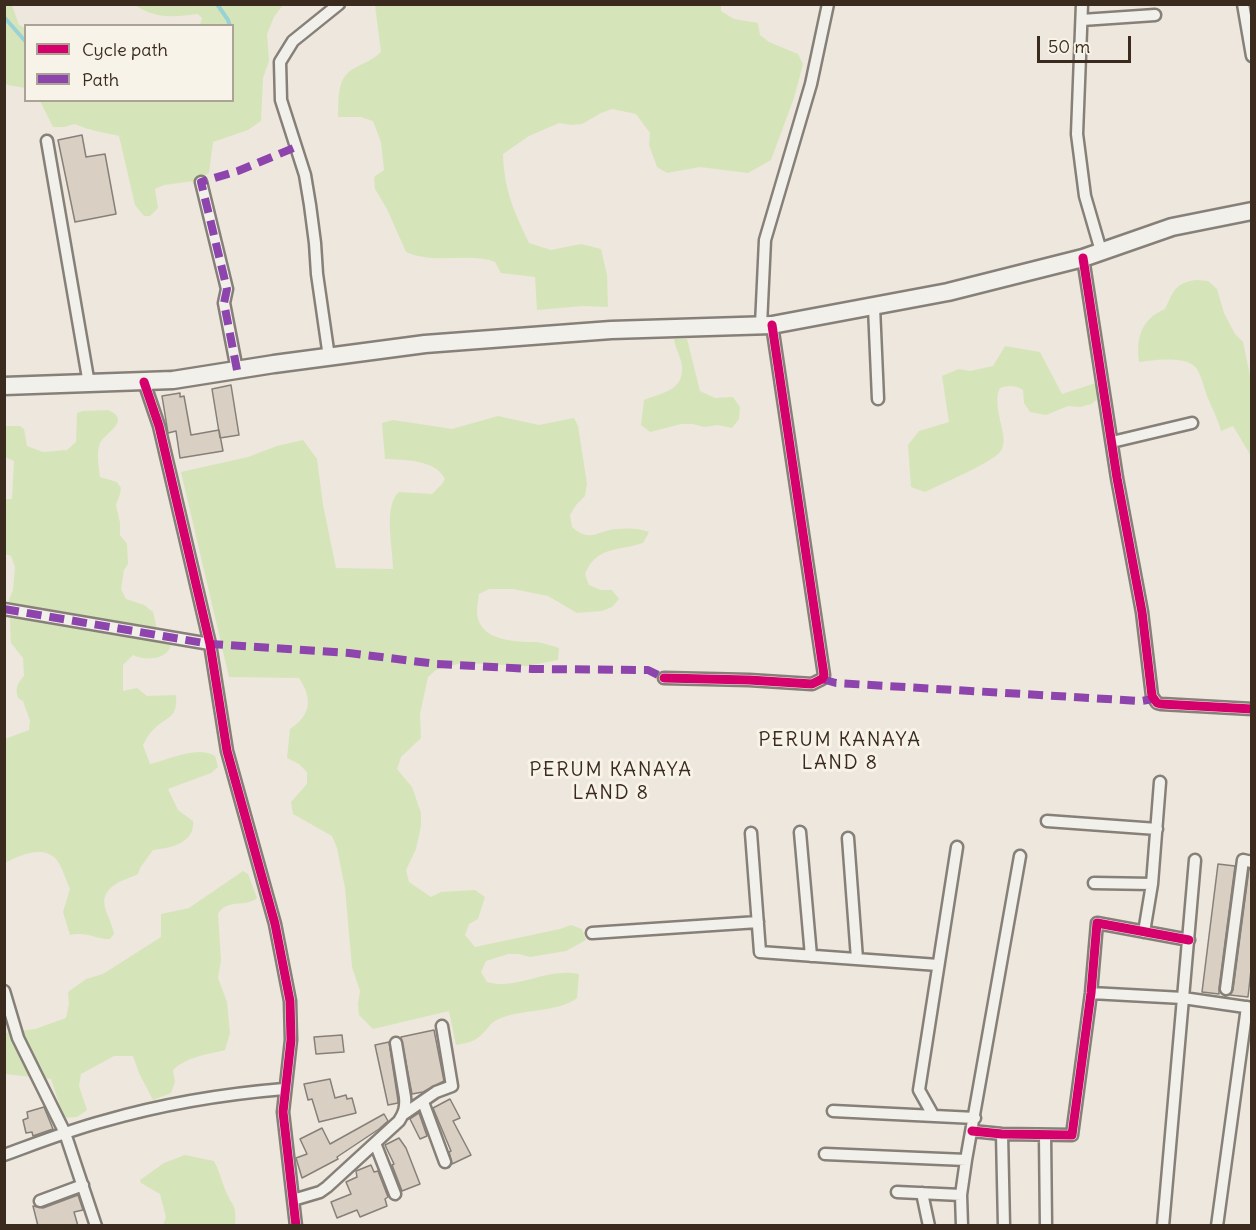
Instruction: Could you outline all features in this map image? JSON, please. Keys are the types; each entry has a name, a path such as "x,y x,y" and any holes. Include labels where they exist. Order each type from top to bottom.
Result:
{"main road":[{"path":"4,387 173,380 425,344 611,330 766,325 948,292 1083,258 1172,227 1226,214 1251,211"}],"street":[{"path":"329,357 306,185 281,100 280,62 293,41 339,4"},
{"path":"664,678 812,684 822,680 825,675 766,325 765,240 811,84 828,4"},
{"path":"1082,4 1077,134 1085,196 1101,251"},
{"path":"1243,4 1251,56"},
{"path":"1082,20 1155,15"},
{"path":"47,141 89,384"},
{"path":"201,182 227,289 224,303 237,370"},
{"path":"1083,258 1142,612 1152,696 1157,703 1161,704 1251,709"},
{"path":"874,307 878,399"},
{"path":"144,382 159,426 210,644 227,751 275,924 290,1001 291,1040 283,1112 296,1226"},
{"path":"1112,442 1191,423"},
{"path":"4,609 210,644"},
{"path":"1143,932 1152,884 1161,782"},
{"path":"1047,821 1157,829"},
{"path":"751,832 760,952 938,965"},
{"path":"800,832 811,956"},
{"path":"848,838 857,959"},
{"path":"933,1115 919,1090 957,847"},
{"path":"962,1226 961,1196 966,1160 1020,856"},
{"path":"1163,1226 1195,860"},
{"path":"1226,990 1244,860 1251,862"},
{"path":"1094,883 1152,884"},
{"path":"592,933 758,922"},
{"path":"972,1131 1072,1135 1091,993 1097,923 1189,940"},
{"path":"4,991 18,1038 65,1133 96,1226"},
{"path":"1091,993 1183,998 1249,1008 1217,1226"},
{"path":"404,1114 436,1092 450,1089 452,1086 442,1026"},
{"path":"293,1200 320,1192 327,1187 404,1114 405,1097 396,1043"},
{"path":"4,1155 105,1121 188,1101 284,1089"},
{"path":"423,1102 445,1162"},
{"path":"833,1111 975,1118"},
{"path":"1002,1134 1004,1226"},
{"path":"1045,1135 1046,1226"},
{"path":"375,1143 395,1194"},
{"path":"825,1154 966,1160"},
{"path":"40,1201 83,1185"},
{"path":"897,1192 961,1196"},
{"path":"922,1193 929,1226"}],"green space":[{"path":"4,5 12,5 19,25 24,28 24,88 5,83"},
{"path":"135,5 283,5 274,17 267,34 269,61 263,78 261,121 248,130 213,142 209,173 194,181 164,185 155,189 158,208 150,216 144,216 135,205 119,136 75,124 53,127 40,102 234,102 234,24 200,24 202,18 198,14 157,15"},
{"path":"375,5 721,5 721,11 734,19 758,23 760,35 769,42 798,54 803,64 794,98 771,160 748,173 700,167 667,173 657,167 649,145 650,133 636,114 612,109 582,124 559,123 529,136 503,154 505,179 511,200 529,243 551,250 581,244 601,249 607,275 608,307 583,306 537,310 535,277 501,273 495,262 485,259 428,258 406,252 387,209 375,189 374,177 384,170 381,142 373,121 361,117 338,117 340,90 344,78 353,69 381,52"},
{"path":"1197,280 1208,281 1217,289 1224,313 1235,334 1243,342 1251,380 1251,456 1233,426 1221,431 1197,369 1178,360 1139,362 1138,345 1145,324 1165,309 1179,286"},
{"path":"674,339 687,339 700,391 715,398 733,397 740,407 739,419 732,428 718,425 704,427 681,424 650,432 641,425 644,400 670,390 682,374"},
{"path":"1005,346 1040,352 1062,394 1099,382 1099,398 1091,404 1080,407 1068,406 1046,415 1030,412 1024,403 1023,390 1020,388 1006,386 1000,388 997,404 1004,441 1000,452 977,467 925,492 911,487 908,445 919,431 949,422 942,376 959,369 970,371 993,366"},
{"path":"108,410 115,414 118,422 100,443 98,460 100,477 117,482 121,488 116,505 120,535 127,544 128,564 124,570 121,589 126,599 144,605 153,612 160,643 171,645 165,654 155,658 133,655 123,665 123,691 137,688 147,696 176,695 173,713 152,731 143,745 150,764 183,754 200,752 215,756 218,767 211,773 168,789 178,810 193,821 193,828 190,835 180,843 153,850 138,874 119,882 105,895 105,907 114,934 110,939 81,934 70,935 63,912 70,889 55,858 43,852 36,852 5,863 5,739 29,730 30,721 23,701 18,698 17,691 18,684 24,676 23,658 11,643 9,600 13,590 15,567 11,556 5,554 4,499 12,499 14,461 5,457 5,426 20,426 24,429 27,446 43,452 67,450 76,442 77,413"},
{"path":"498,416 539,425 574,418 578,426 587,484 585,496 570,515 572,527 578,532 589,535 620,529 649,532 643,543 609,551 595,558 590,565 585,574 589,585 601,590 612,590 619,599 612,607 602,611 577,613 548,596 513,589 489,589 479,594 477,613 484,629 499,638 539,642 559,648 558,660 528,666 461,663 436,670 428,677 420,714 421,738 401,757 397,769 412,787 421,813 416,849 406,870 409,882 431,897 441,892 475,890 485,897 478,919 469,924 465,935 475,947 571,925 582,929 586,940 566,951 530,957 508,954 486,961 481,972 487,982 498,984 521,982 555,974 579,974 577,998 561,1006 513,1014 499,1019 476,1039 456,1045 449,1011 373,1029 359,1015 360,991 352,967 345,888 337,848 332,836 293,814 291,802 307,784 307,772 299,764 287,758 290,729 302,718 308,706 306,693 299,678 229,677 181,472 248,457 277,446 303,440 317,459 323,505 336,568 393,569 390,517 394,498 399,492 432,494 445,479 440,472 427,464 410,460 385,459 382,423 393,420 452,429"},
{"path":"243,871 248,874 257,898 226,906 218,914 221,960 218,978 227,1002 230,1033 225,1050 179,1065 173,1070 175,1082 171,1093 153,1100 133,1056 114,1056 81,1074 79,1086 87,1110 77,1117 64,1118 51,1079 5,1074 5,1033 35,1029 66,1018 69,1004 68,992 86,979 103,974 161,937 161,914 189,908"},
{"path":"185,1155 214,1161 235,1209 235,1225 163,1225 166,1217 160,1194 141,1183 140,1180 164,1163"}],"building":[{"path":"82,135 86,157 105,154 116,214 75,222 58,140"},
{"path":"231,385 239,435 220,438 212,389"},
{"path":"180,393 180,397 184,396 191,435 219,430 223,451 180,458 176,431 168,433 162,396"},
{"path":"1218,864 1235,866 1219,994 1202,992"},
{"path":"1249,869 1251,869 1251,970 1248,997 1230,995 1233,990"},
{"path":"434,1030 444,1081 423,1092 412,1094 401,1037"},
{"path":"342,1035 344,1052 316,1054 314,1037"},
{"path":"389,1042 398,1103 388,1105 375,1045"},
{"path":"330,1079 335,1098 346,1095 347,1099 352,1098 356,1113 319,1122 312,1099 308,1100 304,1084"},
{"path":"450,1099 460,1118 453,1121 471,1155 452,1164 449,1152 451,1151 433,1108"},
{"path":"44,1107 53,1129 33,1136 32,1132 26,1133 23,1120 28,1118 27,1112"},
{"path":"419,1113 427,1136 420,1139 410,1119"},
{"path":"384,1114 388,1121 379,1129 337,1157 338,1159 302,1178 296,1158 307,1154 300,1139 322,1128 330,1144"},
{"path":"399,1138 406,1148 420,1184 402,1191 392,1165 394,1164 385,1145"},
{"path":"371,1165 374,1172 378,1171 388,1197 385,1199 387,1206 360,1217 357,1210 337,1218 331,1202 351,1194 346,1182 357,1177 356,1171"},
{"path":"78,1195 83,1210 74,1212 78,1226 38,1226 33,1206 43,1208"}],"waterway":[{"path":"217,4 229,24"},
{"path":"4,17 24,40"}],"marked path":[{"path":"237,370 224,303 227,289 201,182 238,171 296,147"},
{"path":"4,609 210,644 349,653 437,664 532,669 648,670 664,678"},
{"path":"822,679 836,683 1141,701 1153,699"}],"cycle path":[{"path":"1083,258 1117,478 1142,612 1152,696 1157,703 1161,704 1252,709"},
{"path":"664,678 812,684 822,679 824,675 772,325"},
{"path":"144,382 159,426 210,644 227,751 275,924 290,1001 291,1040 283,1112 296,1226"},
{"path":"972,1131 1072,1135 1091,993 1097,923 1189,940"}],"district":[{"name":"PERUM KANAYA LAND 8","path":"840,752"},
{"name":"PERUM KANAYA LAND 8","path":"611,782"}]}
